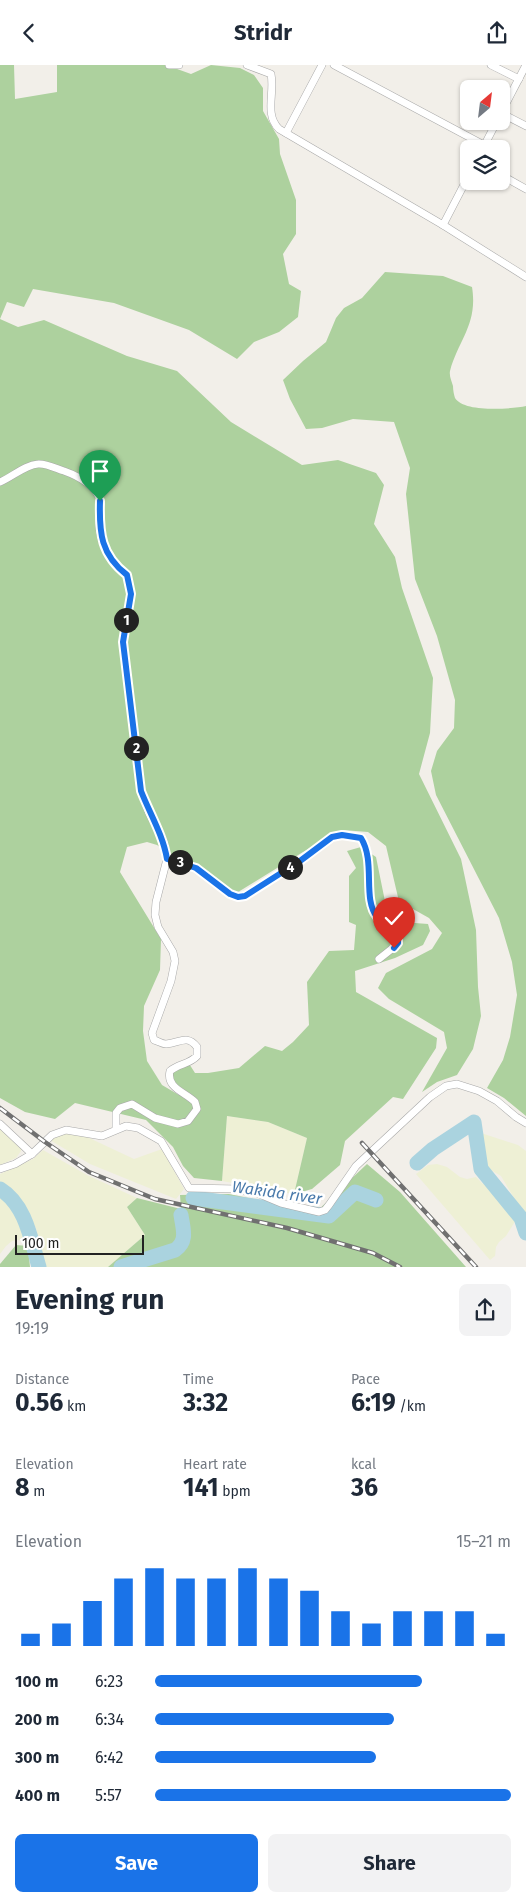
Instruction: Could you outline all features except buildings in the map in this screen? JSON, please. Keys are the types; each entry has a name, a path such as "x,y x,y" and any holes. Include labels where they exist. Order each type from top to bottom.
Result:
{"street":[{"path":"170,65 179,65"},
{"path":"247,65 271,74 270,113 274,124 526,277"},
{"path":"286,133 322,65"},
{"path":"334,65 470,140"},
{"path":"491,65 519,79"},
{"path":"510,96 525,68"},
{"path":"510,118 526,126"},
{"path":"510,180 526,189"},
{"path":"443,225 461,190"},
{"path":"0,481 40,463 70,474 88,484 100,501 99,523 102,543 116,566 127,575 131,594 123,642 141,791 149,813 164,843 167,859 158,893 155,915 158,927 173,953 174,961 171,981 152,1033 154,1040 165,1044 184,1039 190,1040 198,1047 197,1056 192,1061 176,1066 170,1071 168,1077 171,1084 195,1102 197,1109 188,1121 178,1123 155,1118 132,1104 126,1105 116,1113 116,1129"},
{"path":"167,859 190,865 230,894 238,897 245,896 300,861 332,837 342,835 361,838 368,854 372,909 376,917 398,935 398,943 379,959"},
{"path":"0,1169 32,1154 52,1135 66,1130 102,1136 126,1126 138,1128 161,1141 189,1188 237,1189 257,1193 281,1203 319,1212 325,1210 356,1166 430,1097 446,1086 457,1084 479,1091 497,1101 526,1123"},
{"path":"0,1124 32,1154"}],"green space":[{"path":"0,65 14,65 15,99 57,92 57,65 166,65 191,74 211,65 240,68 254,75 263,88 263,111 279,139 280,154 296,200 296,234 283,254 289,284 301,291 298,317 279,332 254,342 237,359 189,330 114,303 33,289 24,307 7,302 0,319"},
{"path":"385,272 443,276 472,287 473,300 470,321 450,371 455,398 460,403 478,408 500,409 526,406 526,1116 504,1098 487,1088 503,1060 510,1037 517,995 512,962 499,918 436,795 431,771 437,751 454,728 455,700 437,636 415,579 406,494 410,468 394,422 353,419 322,428 306,429 290,399 283,380 326,342 336,318 344,308 362,298"},
{"path":"0,319 18,327 44,320 127,356 177,371 231,422 302,465 338,460 376,473 384,485 374,524 395,557 402,588 433,678 430,733 419,774 461,859 476,930 481,1016 473,1049 457,1075 437,1082 422,1092 447,1048 444,1032 389,999 378,988 386,973 432,949 442,933 429,918 413,909 401,910 386,846 368,832 343,830 230,897 157,845 147,842 127,847 120,872 161,939 160,970 144,1006 143,1031 147,1061 162,1085 179,1095 184,1092 169,1080 166,1073 186,1059 195,1073 239,1068 265,1046 282,1051 309,1025 307,982 329,951 354,950 356,925 349,922 349,876 356,868 347,851 361,847 376,857 389,921 428,924 430,931 423,945 395,958 355,971 356,992 437,1038 436,1048 403,1099 393,1097 345,1141 340,1165 312,1189 294,1194 307,1138 268,1122 227,1116 222,1181 194,1178 183,1166 173,1147 146,1120 75,1103 55,1119 25,1112 0,1098"},
{"path":"227,1116 268,1122 307,1138 294,1194 222,1181"},
{"path":"0,1127 21,1146 21,1151 16,1158 0,1165"},
{"path":"478,1132 518,1145 526,1151 526,1223 501,1176 484,1166 479,1160 475,1152"},
{"path":"63,1133 85,1136 134,1159 162,1149 184,1189 176,1199 90,1164 50,1140"},
{"path":"43,1150 87,1175 137,1198 127,1207 145,1235 108,1267 43,1267 36,1228 16,1197 7,1186 0,1183 0,1174 33,1159"},
{"path":"367,1164 400,1192 466,1267 108,1267 145,1235 127,1207 137,1198 181,1209 180,1195 229,1194 316,1212"},
{"path":"437,1164 447,1167 460,1177 467,1179 476,1177 483,1184 491,1185 516,1220 506,1236 499,1242 496,1247 495,1256 490,1260 416,1174 428,1165"},
{"path":"0,1192 11,1200 26,1225 30,1244 18,1240 12,1241 0,1254"},
{"path":"16,1245 28,1246 30,1267 0,1267 0,1264"}],"waterway":[{"name":"Wakida river","path":"417,1163 433,1149 474,1122 481,1169 521,1218 526,1233"},
{"name":"Wakida river","path":"0,1189 9,1196 22,1214 39,1267"},
{"name":"Wakida river","path":"193,1198 329,1216 355,1192 376,1200"},
{"name":"Wakida river","path":"121,1267 175,1250 182,1243 184,1234 181,1215"}],"railway":[{"path":"0,1108 89,1172 155,1199 287,1228 373,1253 400,1267"},
{"path":"362,1143 476,1267"}],"route":[{"path":"100,501 99,523 102,543 116,566 127,575 131,594 123,642 141,791 149,813 164,843 167,859 196,868 230,894 238,897 245,896 256,890 332,837 342,835 356,836 364,842 368,854 372,909 376,917 398,935 398,943 394,948"}]}
